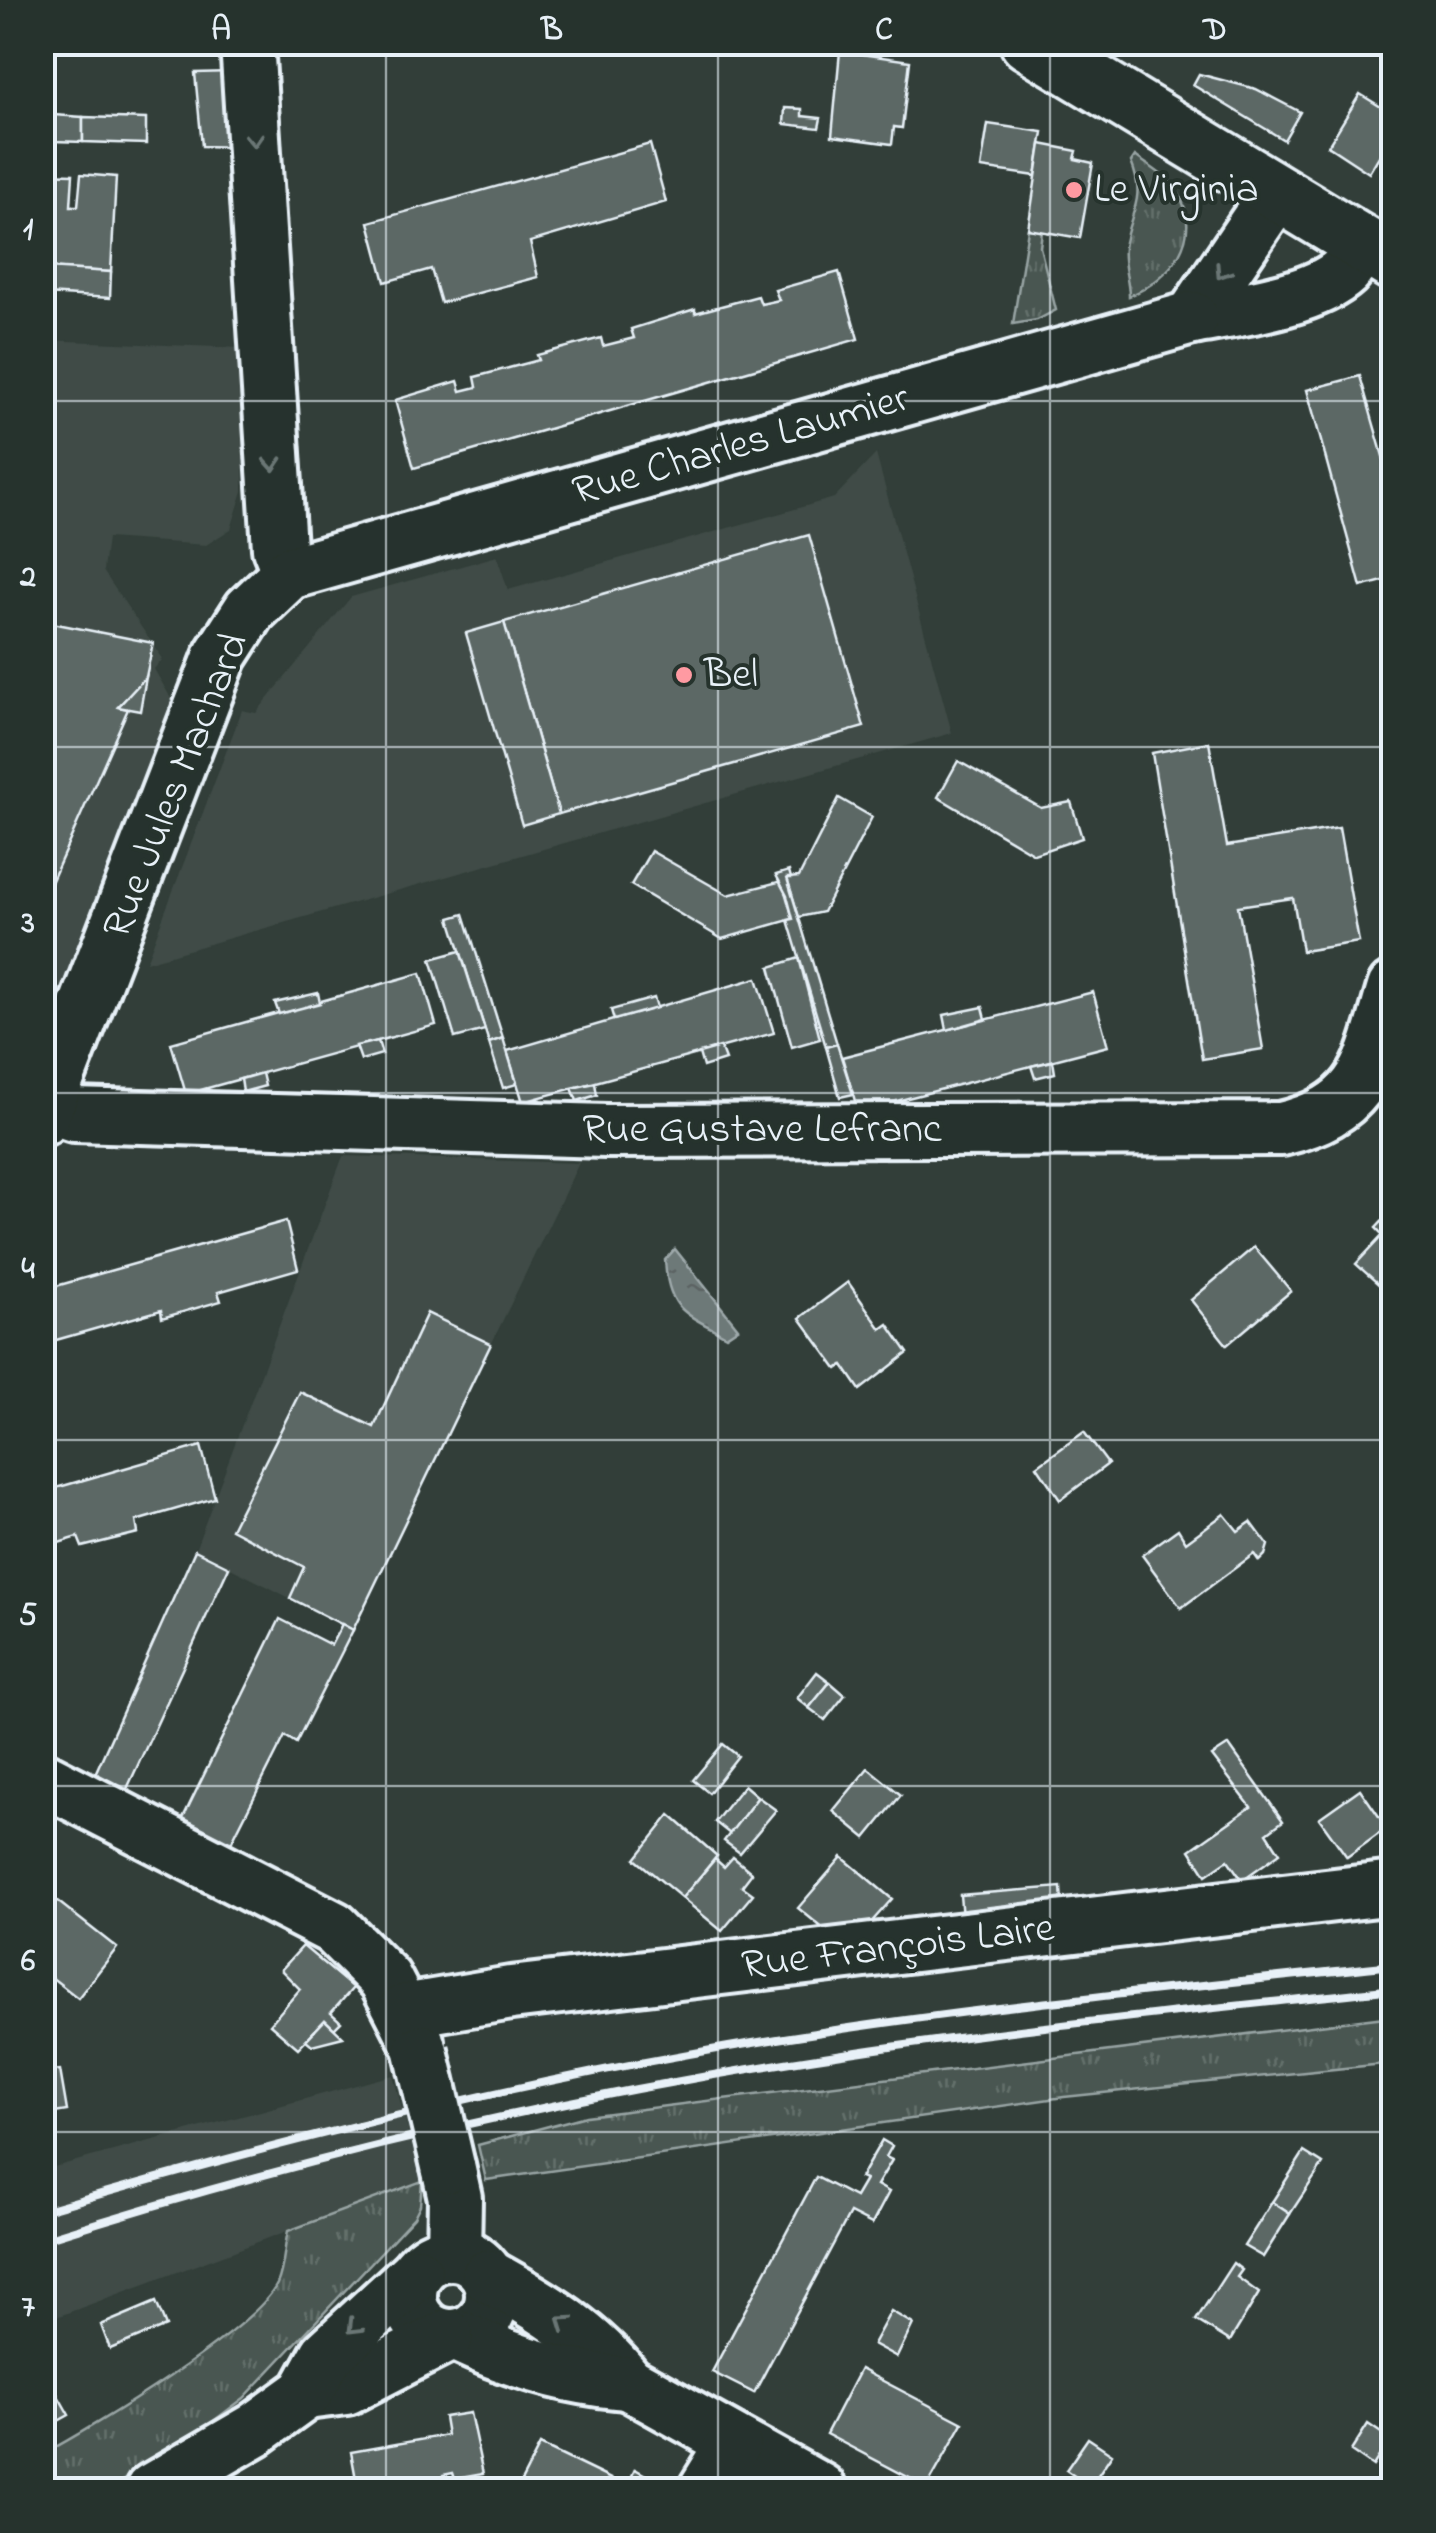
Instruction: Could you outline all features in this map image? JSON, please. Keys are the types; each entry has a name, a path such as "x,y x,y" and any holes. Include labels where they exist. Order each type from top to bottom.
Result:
{"main road":[{"path":"1028,42 1378,254"}],"street":[{"path":"247,42 278,548 289,574"},
{"path":"1192,318 1277,192"},
{"name":"Rue Charles Laumier","path":"289,574 1192,318 1274,301 1321,285 1378,254"},
{"name":"Rue Jules Machard","path":"45,1113 221,655 258,600 289,574"},
{"name":"Rue Gustave Lefranc","path":"45,1113 592,1131 1280,1129 1335,1110 1356,1093 1370,1070 1394,988"},
{"path":"42,1778 334,1928 386,1979 412,2031 456,2198 452,2268 410,2300 422,2325 492,2352 591,2380 628,2382"},
{"name":"Rue François Laire","path":"412,2031 511,1993 1394,1888"},
{"path":"306,2393 346,2388 452,2336 471,2332 488,2314 492,2288 452,2268"},
{"path":"452,2268 572,2328 608,2358 628,2382 820,2490"},
{"path":"152,2490 242,2439 306,2393 327,2355 452,2268"},
{"path":"705,2490 734,2443"}],"shaded area":[{"path":"43,340 243,348 243,491 231,529 206,545 107,538 103,571 163,659 154,669 172,700 45,1028"},
{"path":"876,454 952,733 146,962 242,710 256,713 351,597 497,556 508,590 834,498"},
{"path":"343,1156 579,1163 353,1630 195,1550"},
{"path":"393,2075 422,2181 43,2322 43,2170"}],"green space":[{"path":"1135,156 1177,191 1187,225 1185,240 1170,268 1129,296 1124,254 1137,197 1131,162"},
{"path":"1028,229 1042,231 1040,247 1056,310 1037,320 1013,324"},
{"path":"1393,2016 1393,2063 1064,2097 486,2180 478,2145 586,2116"},
{"path":"422,2181 420,2205 414,2217 244,2398 159,2462 103,2490 43,2490 43,2454 170,2377 262,2303 277,2284 288,2231"}],"water":[{"path":"675,1249 738,1328 726,1336 681,1308 670,1290 665,1260"}],"building":[{"path":"840,51 910,61 902,128 894,127 892,144 832,136"},
{"path":"231,72 238,147 202,146 195,73"},
{"path":"1199,74 1256,89 1300,112 1284,140 1193,85"},
{"path":"1360,94 1394,115 1394,131 1369,173 1328,146"},
{"path":"785,108 802,109 802,116 821,118 819,128 784,124"},
{"path":"53,115 83,117 83,142 54,141"},
{"path":"83,117 146,119 146,144 83,142"},
{"path":"988,124 1043,132 1036,176 981,168"},
{"path":"650,144 666,202 530,242 538,277 441,303 431,269 385,282 369,222"},
{"path":"1041,144 1077,151 1075,159 1093,163 1080,238 1028,229"},
{"path":"42,173 73,174 71,206 78,206 81,174 116,177 111,272 42,268 49,208 42,207"},
{"path":"47,268 111,272 110,298 46,294"},
{"path":"839,272 858,339 414,468 395,400 458,381 461,391 477,387 475,377 601,338 603,346 634,338 631,329 695,309 695,313 758,296 761,304 779,300 775,290"},
{"path":"1360,376 1394,495 1394,578 1361,587 1307,390"},
{"name":"Bel","path":"809,535 864,727 559,814 504,622"},
{"path":"42,621 153,643 146,677 118,707 128,709 46,894"},
{"path":"504,622 559,814 522,825 466,633"},
{"path":"146,677 140,711 118,707 143,680"},
{"path":"1209,742 1227,846 1339,828 1359,942 1302,951 1293,898 1238,906 1263,1049 1202,1059 1152,753"},
{"path":"958,761 1041,808 1071,802 1082,838 1034,854 938,797"},
{"path":"839,798 872,817 823,912 799,917 787,878 799,877"},
{"path":"651,851 728,895 782,881 793,919 722,939 631,885"},
{"path":"789,871 791,878 787,878 837,1044 826,1047 788,920 793,919 787,896 776,875"},
{"path":"464,914 503,1038 489,1043 450,918"},
{"path":"460,951 485,1030 455,1038 431,959"},
{"path":"799,958 820,1039 792,1047 770,967"},
{"path":"421,973 436,1025 186,1094 171,1043"},
{"path":"757,978 774,1033 523,1102 507,1051"},
{"path":"1093,992 1108,1046 858,1111 842,1057"},
{"path":"318,993 320,1003 279,1014 275,1003"},
{"path":"654,998 657,1008 614,1020 611,1010"},
{"path":"983,1007 986,1019 947,1030 944,1015"},
{"path":"503,1038 517,1084 503,1088 489,1043"},
{"path":"378,1041 382,1054 361,1060 356,1046"},
{"path":"837,1044 853,1094 840,1097 826,1047"},
{"path":"720,1047 725,1060 703,1067 699,1053"},
{"path":"1053,1061 1055,1073 1035,1078 1031,1066"},
{"path":"262,1073 265,1086 243,1092 241,1079"},
{"path":"595,1083 597,1095 577,1101 572,1088"},
{"path":"1394,1209 1394,1298 1356,1264 1383,1235 1376,1228"},
{"path":"286,1221 298,1269 218,1292 221,1301 162,1318 161,1310 42,1344 42,1290"},
{"path":"1254,1247 1291,1291 1227,1345 1191,1300"},
{"path":"848,1282 881,1329 888,1324 908,1353 860,1390 843,1365 837,1369 800,1318"},
{"path":"427,1313 491,1344 353,1630 290,1598 304,1567 231,1529 300,1392 374,1427"},
{"path":"1084,1432 1108,1464 1060,1500 1037,1466"},
{"path":"201,1446 215,1498 136,1521 138,1533 82,1547 78,1537 42,1548 42,1492"},
{"path":"1224,1514 1238,1531 1251,1522 1268,1545 1265,1555 1259,1561 1254,1554 1181,1608 1142,1555 1178,1529 1186,1542"},
{"path":"195,1550 229,1567 126,1791 95,1774"},
{"path":"280,1619 331,1645 342,1624 353,1630 296,1743 285,1736 229,1847 181,1822"},
{"path":"817,1672 830,1682 809,1708 797,1698"},
{"path":"830,1682 845,1695 825,1720 809,1708"},
{"path":"723,1744 738,1756 709,1793 693,1780"},
{"path":"1229,1745 1283,1821 1267,1833 1280,1853 1242,1880 1228,1860 1206,1875 1190,1850 1251,1807 1212,1756"},
{"path":"868,1768 901,1795 866,1838 833,1811"},
{"path":"744,1785 758,1797 730,1834 715,1822"},
{"path":"1360,1789 1387,1828 1347,1857 1319,1818"},
{"path":"758,1797 776,1810 740,1853 724,1841"},
{"path":"670,1815 717,1856 682,1898 635,1859"},
{"path":"733,1857 752,1873 742,1886 753,1894 722,1931 682,1898 715,1859 724,1867"},
{"path":"842,1857 892,1899 858,1937 835,1938 798,1908"},
{"path":"1061,1887 1063,1921 963,1929 960,1895"},
{"path":"42,1889 117,1948 78,1998 42,1970"},
{"path":"303,1946 353,1988 331,2013 341,2022 334,2029 325,2020 298,2048 270,2024 300,1989 281,1970"},
{"path":"325,2020 343,2037 312,2045 306,2040"},
{"path":"60,2070 67,2111 42,2115 42,2072"},
{"path":"882,2140 892,2146 886,2157 892,2160 877,2185 889,2192 872,2224 850,2213 754,2393 712,2372 816,2177 855,2197 865,2180 860,2178"},
{"path":"1304,2152 1323,2164 1290,2214 1272,2202"},
{"path":"1272,2202 1290,2214 1263,2257 1244,2246"},
{"path":"1233,2263 1242,2270 1237,2277 1259,2293 1230,2341 1196,2320"},
{"path":"156,2302 166,2326 110,2349 101,2325"},
{"path":"891,2311 913,2324 897,2357 873,2344"},
{"path":"860,2369 963,2423 927,2487 826,2434"},
{"path":"52,2385 69,2415 42,2430 42,2390"},
{"path":"470,2413 483,2474 455,2479 453,2473 443,2475 441,2490 399,2490 397,2483 383,2490 358,2490 351,2452 447,2435 444,2417"},
{"path":"1368,2424 1390,2439 1373,2466 1351,2451"},
{"path":"1088,2438 1112,2454 1090,2487 1066,2470"},
{"path":"540,2445 627,2487 635,2469 658,2482 654,2490 534,2490 520,2484"}],"railway":[{"path":"42,2211 364,2124 526,2086 689,2054 952,2014 1394,1965"},
{"path":"42,2240 225,2185 410,2138 691,2079 937,2041 1394,1989"}],"place":[{"name":"Le Virginia","path":"1074,190"},
{"name":"Bel","path":"684,675"}]}
